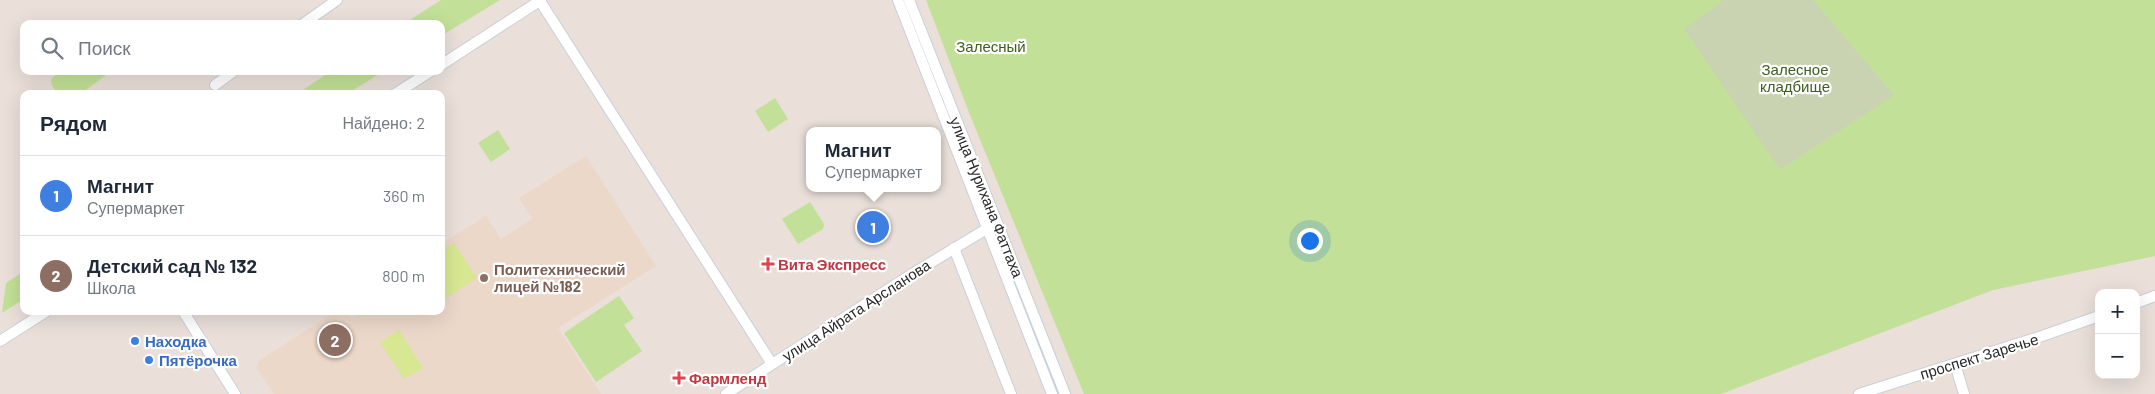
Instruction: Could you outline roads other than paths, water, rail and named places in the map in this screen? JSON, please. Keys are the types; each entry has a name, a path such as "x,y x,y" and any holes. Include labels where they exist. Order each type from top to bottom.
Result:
{"street":[{"path":"308,20 337,0"},
{"path":"445,62 540,0 772,364"},
{"name":"улица Нурихана Фаттаха","path":"898,0 1065,394"},
{"name":"улица Нурихана Фаттаха","path":"909,0 993,225 1052,394"},
{"path":"215,85 229,75"},
{"path":"402,90 425,75"},
{"name":"улица Айрата Арсланова","path":"726,394 993,225"},
{"path":"954,248 1011,394"},
{"path":"2140,302 2155,296"},
{"path":"0,341 41,315"},
{"path":"185,315 235,394"},
{"name":"проспект Заречье","path":"1858,394 2095,317"},
{"path":"1955,364 1964,394"}],"place":[{"name":"Магнит","path":"873,227"},
{"name":"Вита Экспресс","path":"768,264"},
{"name":"Политехнический лицей №182","path":"484,278"},
{"name":"Детский сад № 132","path":"335,340"},
{"name":"Находка","path":"135,341"},
{"name":"Пятёрочка","path":"149,360"},
{"name":"Фармленд","path":"679,378"}],"park label":[{"name":"Залесный","path":"991,46"},
{"name":"Залесное кладбище","path":"1795,78"}]}
